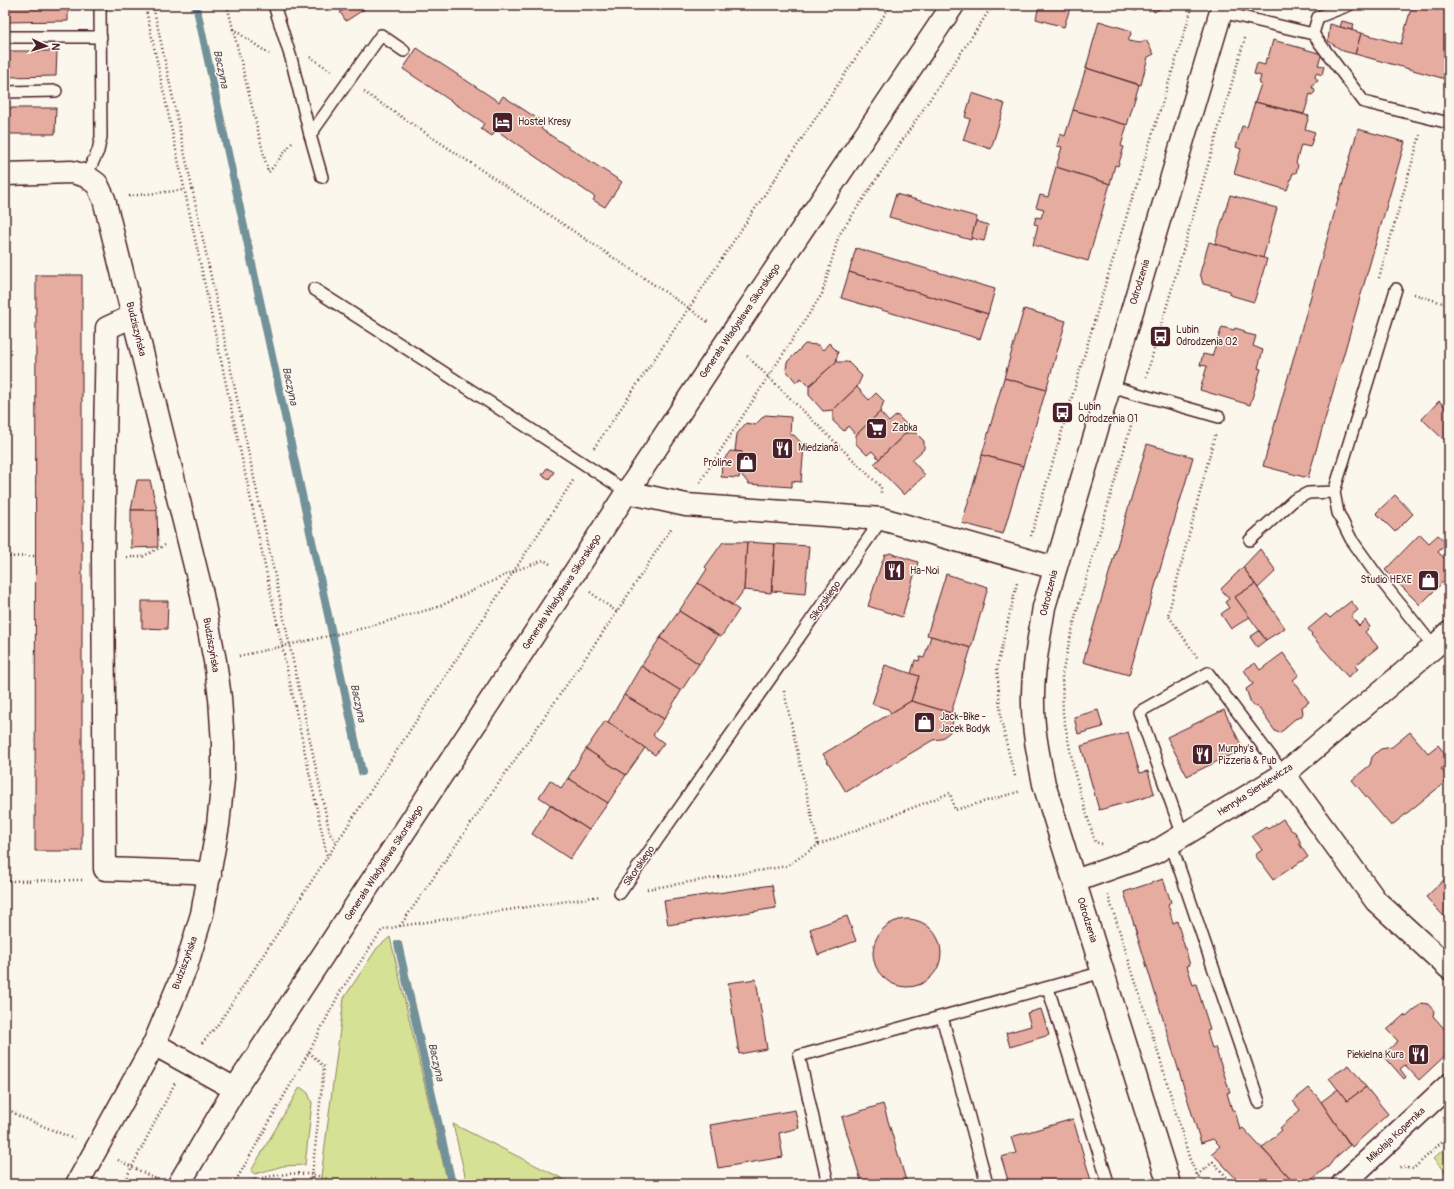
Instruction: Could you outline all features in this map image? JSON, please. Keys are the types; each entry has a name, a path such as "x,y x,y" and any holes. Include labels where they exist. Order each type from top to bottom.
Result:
{"street":[{"name":"Generała Władysława Sikorskiego","path":"169,1182 235,1089 729,338 953,5"},
{"name":"Odrodzenia","path":"1169,1184 1044,784 1036,745 1032,705 1036,652 1044,607 1222,8"},
{"path":"5,174 72,172 86,176"},
{"name":"Budziszyńska","path":"78,1184 154,1044 186,967 202,914 210,875 218,825 223,779 223,744 220,698 215,661 201,590 104,199 97,184 86,176"},
{"path":"133,316 107,328 104,557 105,869 193,872 210,875"},
{"path":"627,492 686,505 882,519 1055,568"},
{"name":"Henryka Sienkiewicza","path":"1074,881 1154,853 1284,774 1442,640"},
{"path":"1284,774 1376,901 1449,968"},
{"path":"154,1044 235,1089"},
{"name":"Mikołaja Kopernika","path":"1343,1184 1449,1085"}],"lane":[{"path":"86,176 98,151 101,137 100,5"},
{"path":"274,5 291,58 322,177"},
{"path":"1313,34 1318,17 1349,5"},
{"path":"1222,8 1251,19 1313,34 1364,102 1449,124"},
{"path":"310,134 381,35 404,51"},
{"path":"5,37 101,37"},
{"path":"5,92 56,92"},
{"path":"314,289 627,492"},
{"path":"1396,289 1334,492 1338,513 1351,539 1376,574 1442,640"},
{"path":"1110,386 1140,396 1220,417"},
{"path":"1250,540 1294,500 1308,493 1334,492"},
{"name":"Sikorskiego","path":"620,893 882,519"},
{"path":"1259,1102 1177,840 1139,712 1208,673 1284,774"},
{"path":"828,1184 799,1056 1103,972"},
{"path":"1048,988 1108,1179"},
{"path":"942,1017 987,1184"}],"path":[{"path":"145,5 327,856"},
{"path":"153,5 330,834 337,842"},
{"path":"227,5 268,172 295,139 310,134"},
{"path":"123,1184 186,1062 217,1026 584,464 891,5"},
{"path":"400,926 617,612 822,294 839,235 993,5"},
{"path":"1015,776 1001,720 997,667 1024,559 1106,285 1193,5"},
{"path":"1206,1184 1197,1175 1190,1160 1107,890 1120,885 1110,847 1096,842 1075,775 1063,714 1062,674 1076,614 1251,19"},
{"path":"233,29 274,58 311,57 689,308 729,338 881,487 882,519"},
{"path":"104,199 184,190"},
{"path":"1208,673 1168,615 1220,417"},
{"path":"5,557 36,556"},
{"path":"215,661 360,629 438,607 514,571 544,560 617,612"},
{"path":"779,666 818,845"},
{"path":"1018,784 1022,799"},
{"path":"234,1184 309,1052 340,992 382,930 787,866 818,845 950,793 955,810 1020,791"},
{"path":"5,881 100,879 105,869"},
{"path":"309,1052 324,1067 312,1184"},
{"path":"5,1107 19,1116 169,1182"},
{"path":"1395,1170 1400,1166 1413,1169 1449,1136"},
{"path":"1197,1175 1213,1162 1233,1184"},
{"path":"237,1179 244,1183 267,1176 301,1174 325,1178 336,1184"}],"green space":[{"path":"390,937 448,1184 320,1184 344,998 377,948"},
{"path":"300,1087 308,1093 312,1103 305,1165 283,1166 255,1174 251,1171"},
{"path":"453,1124 573,1184 467,1184"},
{"path":"1449,1144 1449,1176 1433,1159"}],"building":[{"path":"5,5 68,5 68,21 5,22"},
{"path":"352,5 364,5 366,8 346,21 340,12"},
{"path":"1039,5 1071,5 1064,27 1036,19"},
{"path":"1114,5 1138,5 1136,11"},
{"path":"1149,5 1167,5 1154,12"},
{"path":"1412,5 1449,5 1449,80 1355,54 1361,33 1401,44"},
{"path":"1099,21 1132,31 1128,41 1140,43 1146,40 1154,54 1148,57 1141,85 1086,68"},
{"path":"1342,21 1354,24 1352,30 1340,27"},
{"path":"1330,24 1361,33 1355,54 1343,51 1328,41"},
{"path":"1273,40 1322,54 1318,65 1324,66 1322,75 1316,73 1315,77 1318,81 1314,83 1312,88 1314,88 1315,92 1312,95 1310,94 1304,114 1255,102 1261,84 1259,83 1261,76 1254,74 1257,63 1265,65"},
{"path":"417,48 499,102 503,96 544,123 541,129 622,182 605,207 593,200 595,197 496,130 492,136 481,129 484,123 403,69"},
{"path":"5,51 57,51 56,76 5,77"},
{"path":"1086,68 1139,85 1127,125 1073,110"},
{"path":"972,93 1005,104 991,149 963,140 970,119 965,117"},
{"path":"1255,102 1309,116 1305,129 1315,132 1310,147 1301,145 1296,163 1298,165 1296,173 1293,173 1287,190 1234,174 1241,149 1236,147 1242,126 1247,127"},
{"path":"5,108 56,108 55,134 5,134"},
{"path":"1073,110 1127,125 1121,146 1124,147 1118,166 1115,165 1110,184 1056,167 1062,147 1057,146 1060,134 1065,136"},
{"path":"1358,129 1405,142 1308,478 1263,466"},
{"path":"1056,167 1110,184 1088,261 1033,245 1038,225 1034,224 1036,217 1041,218 1044,209 1036,207 1040,195 1048,197"},
{"path":"896,194 977,217 971,240 889,217"},
{"path":"1230,195 1277,208 1263,258 1215,244"},
{"path":"976,221 988,225 984,241 971,238"},
{"path":"1209,242 1267,259 1254,302 1230,295 1230,291 1203,284 1200,273"},
{"path":"856,248 995,289 988,314 849,272"},
{"path":"849,272 988,314 980,339 841,298"},
{"path":"36,275 82,275 82,851 35,851"},
{"path":"1024,309 1066,321 1046,390 1004,378"},
{"path":"1222,327 1234,330 1235,328 1245,331 1244,333 1256,336 1253,346 1263,350 1258,368 1261,369 1250,405 1200,390 1207,366 1200,365 1203,354 1212,356"},
{"path":"829,343 838,352 836,362 809,386 801,378 796,382 786,370 787,362 805,344 818,345 823,350"},
{"path":"836,362 848,362 862,376 857,387 833,410 823,411 809,395 809,386"},
{"path":"1004,378 1046,390 1023,466 982,455"},
{"path":"857,387 869,400 876,393 884,401 880,412 856,435 848,426 844,431 833,421 833,410"},
{"path":"1439,401 1449,410 1449,432 1443,439 1422,419"},
{"path":"880,412 889,422 897,415 906,424 906,433 879,459 872,451 867,455 856,444 856,435"},
{"path":"765,415 791,417 790,435 794,435 804,446 801,482 792,481 792,487 749,484 740,473 742,452 735,451 737,434 746,423 755,425"},
{"path":"906,433 916,433 924,441 924,449 912,460 925,475 904,495 874,464"},
{"path":"1147,444 1193,457 1129,675 1083,662"},
{"path":"730,451 742,452 739,478 721,477 722,463"},
{"path":"982,455 1023,466 1003,534 962,523"},
{"path":"547,468 554,472 549,479 542,475"},
{"path":"137,480 150,480 157,510 131,510"},
{"path":"1395,495 1413,514 1395,532 1376,513"},
{"path":"131,510 157,510 158,547 131,548"},
{"path":"1420,534 1429,543 1438,535 1447,543 1438,552 1449,563 1449,576 1420,605 1385,570"},
{"path":"723,542 747,542 744,590 733,605 698,583 707,569 705,567"},
{"path":"747,542 775,544 771,593 744,590"},
{"path":"775,544 809,546 805,594 772,591"},
{"path":"1260,549 1276,571 1258,588 1243,567"},
{"path":"890,553 918,562 902,617 868,606 882,562 885,555"},
{"path":"1243,567 1255,584 1235,597 1250,617 1231,629 1221,614 1229,608 1225,602 1229,599 1221,589"},
{"path":"946,574 988,587 971,648 927,635"},
{"path":"698,583 739,610 721,637 679,611"},
{"path":"1255,584 1285,628 1266,640 1235,597"},
{"path":"142,601 168,601 167,629 142,628"},
{"path":"1351,601 1358,610 1351,616 1359,626 1365,620 1370,627 1365,632 1378,647 1355,666 1358,669 1348,677 1311,635 1312,634 1308,629 1326,614 1330,618"},
{"path":"679,611 718,636 699,664 660,638"},
{"path":"1259,631 1266,640 1257,647 1250,637"},
{"path":"931,636 971,648 951,713 911,701 919,676 911,674 915,660 919,661 920,657 924,658"},
{"path":"660,638 699,664 681,691 641,666"},
{"path":"1283,653 1299,675 1293,680 1309,702 1302,707 1303,713 1301,717 1295,719 1279,733 1275,731 1258,707 1251,703 1246,689 1253,684 1244,670 1255,663 1260,670"},
{"path":"885,665 919,676 911,701 891,713 888,709 872,704"},
{"path":"641,666 681,691 664,719 624,695"},
{"path":"624,695 664,719 653,735 664,743 655,755 608,722"},
{"path":"911,701 951,713 953,721 950,732 941,739 933,740 846,792 823,754"},
{"path":"1098,710 1103,727 1078,734 1074,717"},
{"path":"1224,710 1243,749 1187,776 1167,737"},
{"path":"605,721 645,748 626,775 586,749"},
{"path":"1128,732 1140,773 1148,771 1154,793 1147,797 1099,810 1081,746"},
{"path":"1410,732 1428,753 1438,745 1449,759 1449,762 1441,769 1449,779 1391,826 1352,780 1370,765 1372,757 1378,751 1392,747"},
{"path":"586,749 626,775 608,803 568,778"},
{"path":"568,778 608,803 589,830 539,797 550,780 561,788"},
{"path":"550,805 589,830 570,859 532,834"},
{"path":"1283,819 1291,830 1295,832 1300,841 1300,845 1308,857 1273,880 1255,855 1262,850 1252,836 1266,827 1268,829"},
{"path":"1449,875 1449,922 1426,897"},
{"path":"1163,879 1171,902 1168,904 1173,923 1177,921 1190,965 1187,966 1193,985 1196,984 1210,1029 1207,1030 1209,1039 1212,1048 1215,1047 1230,1092 1227,1093 1232,1110 1235,1110 1240,1130 1243,1128 1295,1184 1241,1184 1212,1153 1220,1146 1213,1139 1201,1143 1124,892"},
{"path":"772,885 776,908 668,925 664,901"},
{"path":"847,916 856,941 818,955 810,929"},
{"path":"907,919 920,921 931,929 939,940 941,953 939,966 931,977 920,985 907,987 894,985 883,977 875,966 873,953 875,940 883,929 894,921"},
{"path":"756,979 767,1049 739,1054 728,983"},
{"path":"1422,1003 1428,1004 1434,1011 1433,1016 1449,1034 1449,1052 1419,1080 1405,1065 1400,1069 1406,1077 1404,1079 1383,1055 1398,1041 1387,1030 1404,1015 1406,1017"},
{"path":"1041,1009 1049,1035 1010,1047 1006,1033 1031,1026 1027,1013"},
{"path":"1349,1065 1366,1087 1347,1101 1329,1078"},
{"path":"1366,1087 1388,1114 1352,1147 1321,1102 1338,1089 1347,1101"},
{"path":"1309,1088 1317,1096 1350,1145 1335,1158 1328,1167 1307,1184 1295,1184 1262,1148 1282,1130 1280,1128 1300,1110 1293,1101"},
{"path":"883,1104 907,1184 862,1184 842,1117"},
{"path":"795,1110 799,1128 779,1133 783,1157 718,1168 710,1125"},
{"path":"1073,1119 1092,1184 1046,1184 1045,1182 1040,1184 1009,1184 1001,1157 1016,1153 1011,1137"}],"waterway":[{"name":"Baczyna","path":"196,5 362,772"},
{"name":"Baczyna","path":"398,944 452,1184"}],"place":[{"name":"Hostel Kresy","path":"503,122"},
{"name":"Lubin Odrodzenia 02","path":"1161,336"},
{"name":"Lubin Odrodzenia 01","path":"1062,413"},
{"name":"Żabka","path":"876,428"},
{"name":"Miedziana","path":"782,448"},
{"name":"Proline","path":"747,463"},
{"name":"Ha-Noi","path":"894,571"},
{"name":"Studio HEXE","path":"1428,580"},
{"name":"Jack-Bike - Jacek Bodyk","path":"924,723"},
{"name":"Murphy's Pizzeria & Pub","path":"1203,755"},
{"name":"Piekielna Kura","path":"1419,1055"}]}
